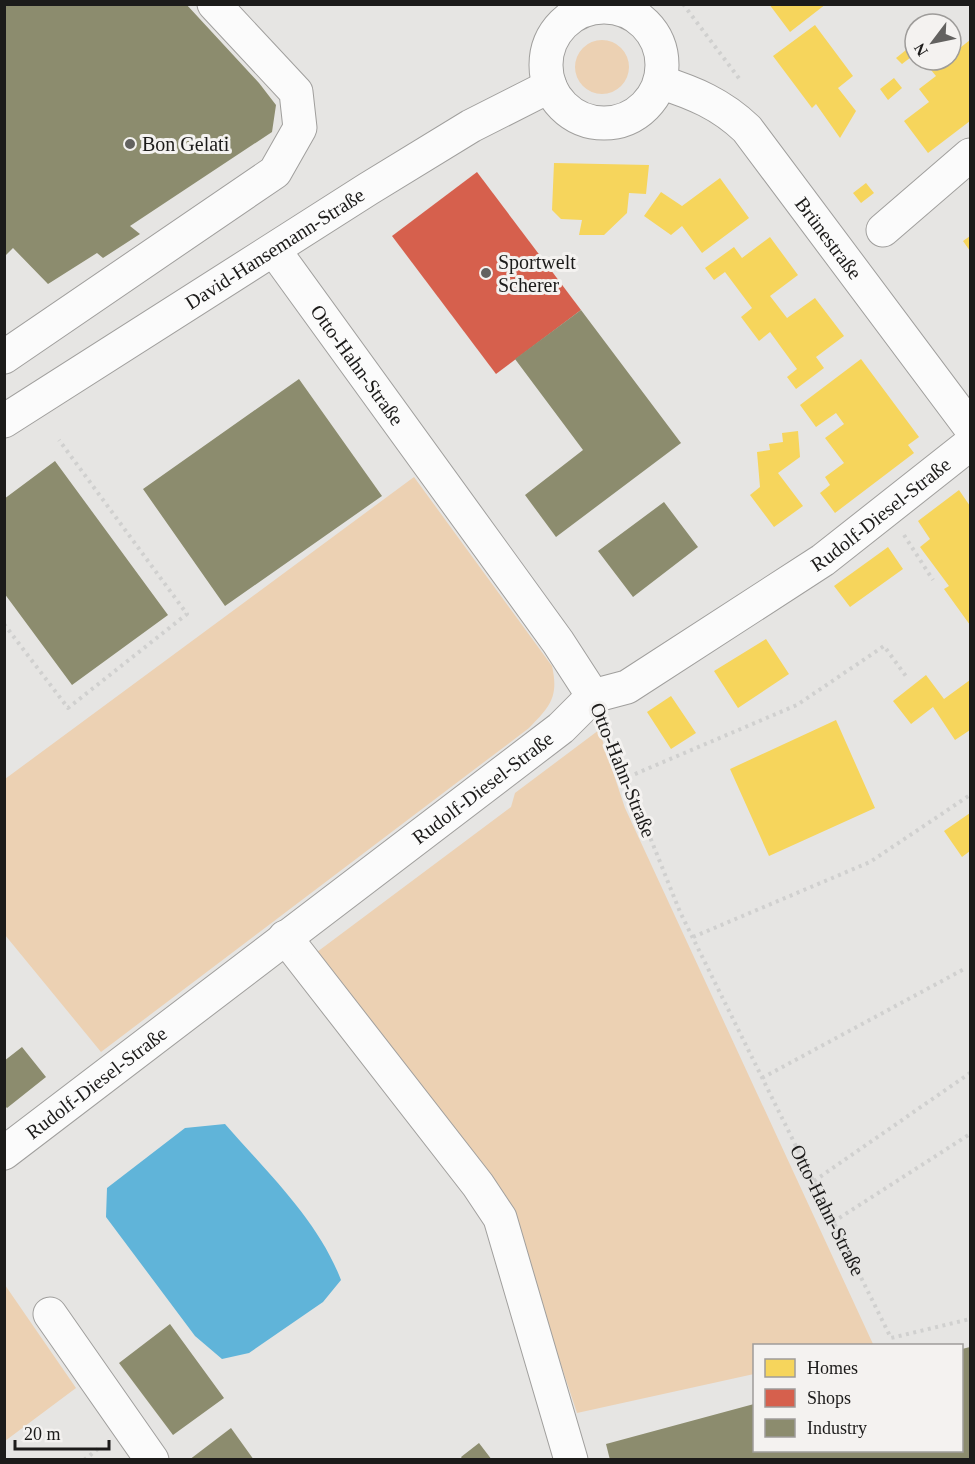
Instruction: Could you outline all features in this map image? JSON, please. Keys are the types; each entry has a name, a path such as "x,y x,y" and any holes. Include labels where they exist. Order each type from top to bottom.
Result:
{"street":[{"path":"4,357 275,172 300,128 296,92 214,4"},
{"path":"604,5 622,9 638,17 651,30 660,46 663,64 660,82 648,103 640,111 618,122 594,122 572,113 555,97 546,68 548,49 556,32 569,18 585,9 604,5"},
{"name":"Brünestraße","path":"660,82 698,94 729,111 747,129 970,427"},
{"name":"David-Hansemann-Straße","path":"4,421 471,126 550,86"},
{"path":"883,230 970,155"},
{"name":"Otto-Hahn-Straße","path":"274,250 558,642 593,696"},
{"name":"Rudolf-Diesel-Straße","path":"4,1153 561,728 593,696 627,687 823,560 970,444"},
{"path":"285,937 478,1185 500,1218 571,1460"},
{"path":"50,1314 152,1460"}],"path":[{"path":"4,624 68,708 187,614 59,441"},
{"path":"887,510 933,580"},
{"path":"628,777 797,705 884,646 909,680"},
{"name":"Otto-Hahn-Straße","path":"593,696 693,937 891,1338 970,1319"},
{"path":"693,937 870,862 970,795"},
{"path":"762,1078 966,968"},
{"path":"814,1182 970,1073"},
{"path":"833,1222 970,1134"},
{"path":"84,1460 99,1448"}],"shaded area":[{"path":"597,40 607,40 617,44 625,52 629,67 625,82 617,90 607,94 597,94 587,90 579,82 575,72 575,62 579,52 587,44"},
{"path":"414,477 552,666 554,686 551,701 529,728 101,1052 5,935 5,779"},
{"path":"599,730 625,808 873,1344 753,1344 753,1374 577,1413 507,1202 313,955 511,807 515,793"},
{"path":"5,1285 76,1388 4,1441"}],"water":[{"path":"225,1124 305,1217 331,1258 341,1280 323,1302 249,1353 222,1359 195,1336 106,1217 107,1188 185,1128"}],"building: Homes":[{"path":"769,4 826,4 790,32"},
{"path":"815,25 853,76 838,88 856,111 840,138 816,104 812,108 773,56"},
{"path":"970,40 970,121 928,153 904,121 929,102 919,89 936,76 933,72 963,72 963,46"},
{"path":"903,52 903,63 896,58"},
{"path":"894,78 902,88 888,100 880,89"},
{"path":"554,163 649,165 646,194 629,193 627,213 604,235 579,235 582,220 561,219 552,210"},
{"path":"720,178 749,218 702,253 682,226 671,235 644,216 661,192 682,206"},
{"path":"866,183 874,193 861,203 853,193"},
{"path":"970,236 970,251 963,241"},
{"path":"770,237 798,275 770,296 787,318 815,298 844,336 816,357 824,368 796,389 787,377 797,369 770,332 759,341 741,317 752,308 725,272 714,280 705,268 734,247 742,258"},
{"path":"861,359 919,437 908,445 914,453 835,513 820,493 830,485 825,477 844,463 825,438 844,424 836,413 816,427 800,405"},
{"path":"798,431 800,457 778,473 803,506 774,527 750,495 760,487 757,452 770,450 769,444 783,442 782,433"},
{"path":"959,490 970,506 970,625 944,589 949,586 920,547 930,539 918,521"},
{"path":"888,547 903,569 850,607 834,586"},
{"path":"766,639 789,674 738,708 714,671"},
{"path":"926,675 944,699 970,680 970,730 955,740 933,707 911,724 893,701"},
{"path":"671,696 696,733 671,749 647,712"},
{"path":"836,720 875,808 769,856 730,769"},
{"path":"970,813 970,851 962,857 944,831"}],"building: Shops":[{"name":"Sportwelt Scherer","path":"477,172 581,310 496,374 392,236"}],"building: Industry":[{"name":"Bon Gelati","path":"4,4 186,4 259,83 276,105 272,132 130,226 140,234 103,258 97,253 48,284 13,248 4,257"},
{"path":"581,310 681,443 556,537 525,495 583,450 515,359"},
{"path":"299,379 382,496 225,606 143,489"},
{"path":"55,461 168,615 72,685 4,593 4,499"},
{"path":"664,502 698,547 633,597 598,551"},
{"path":"22,1047 46,1077 7,1108 4,1105 4,1061"},
{"path":"170,1324 224,1398 173,1435 119,1363"},
{"path":"970,1347 970,1460 610,1460 606,1444 753,1404 753,1452 963,1452 963,1349"},
{"path":"231,1428 254,1460 189,1460"},
{"path":"479,1443 492,1460 463,1460 461,1457"}],"place":[{"name":"Bon Gelati","path":"130,144"},
{"name":"Sportwelt Scherer","path":"486,273"}]}
